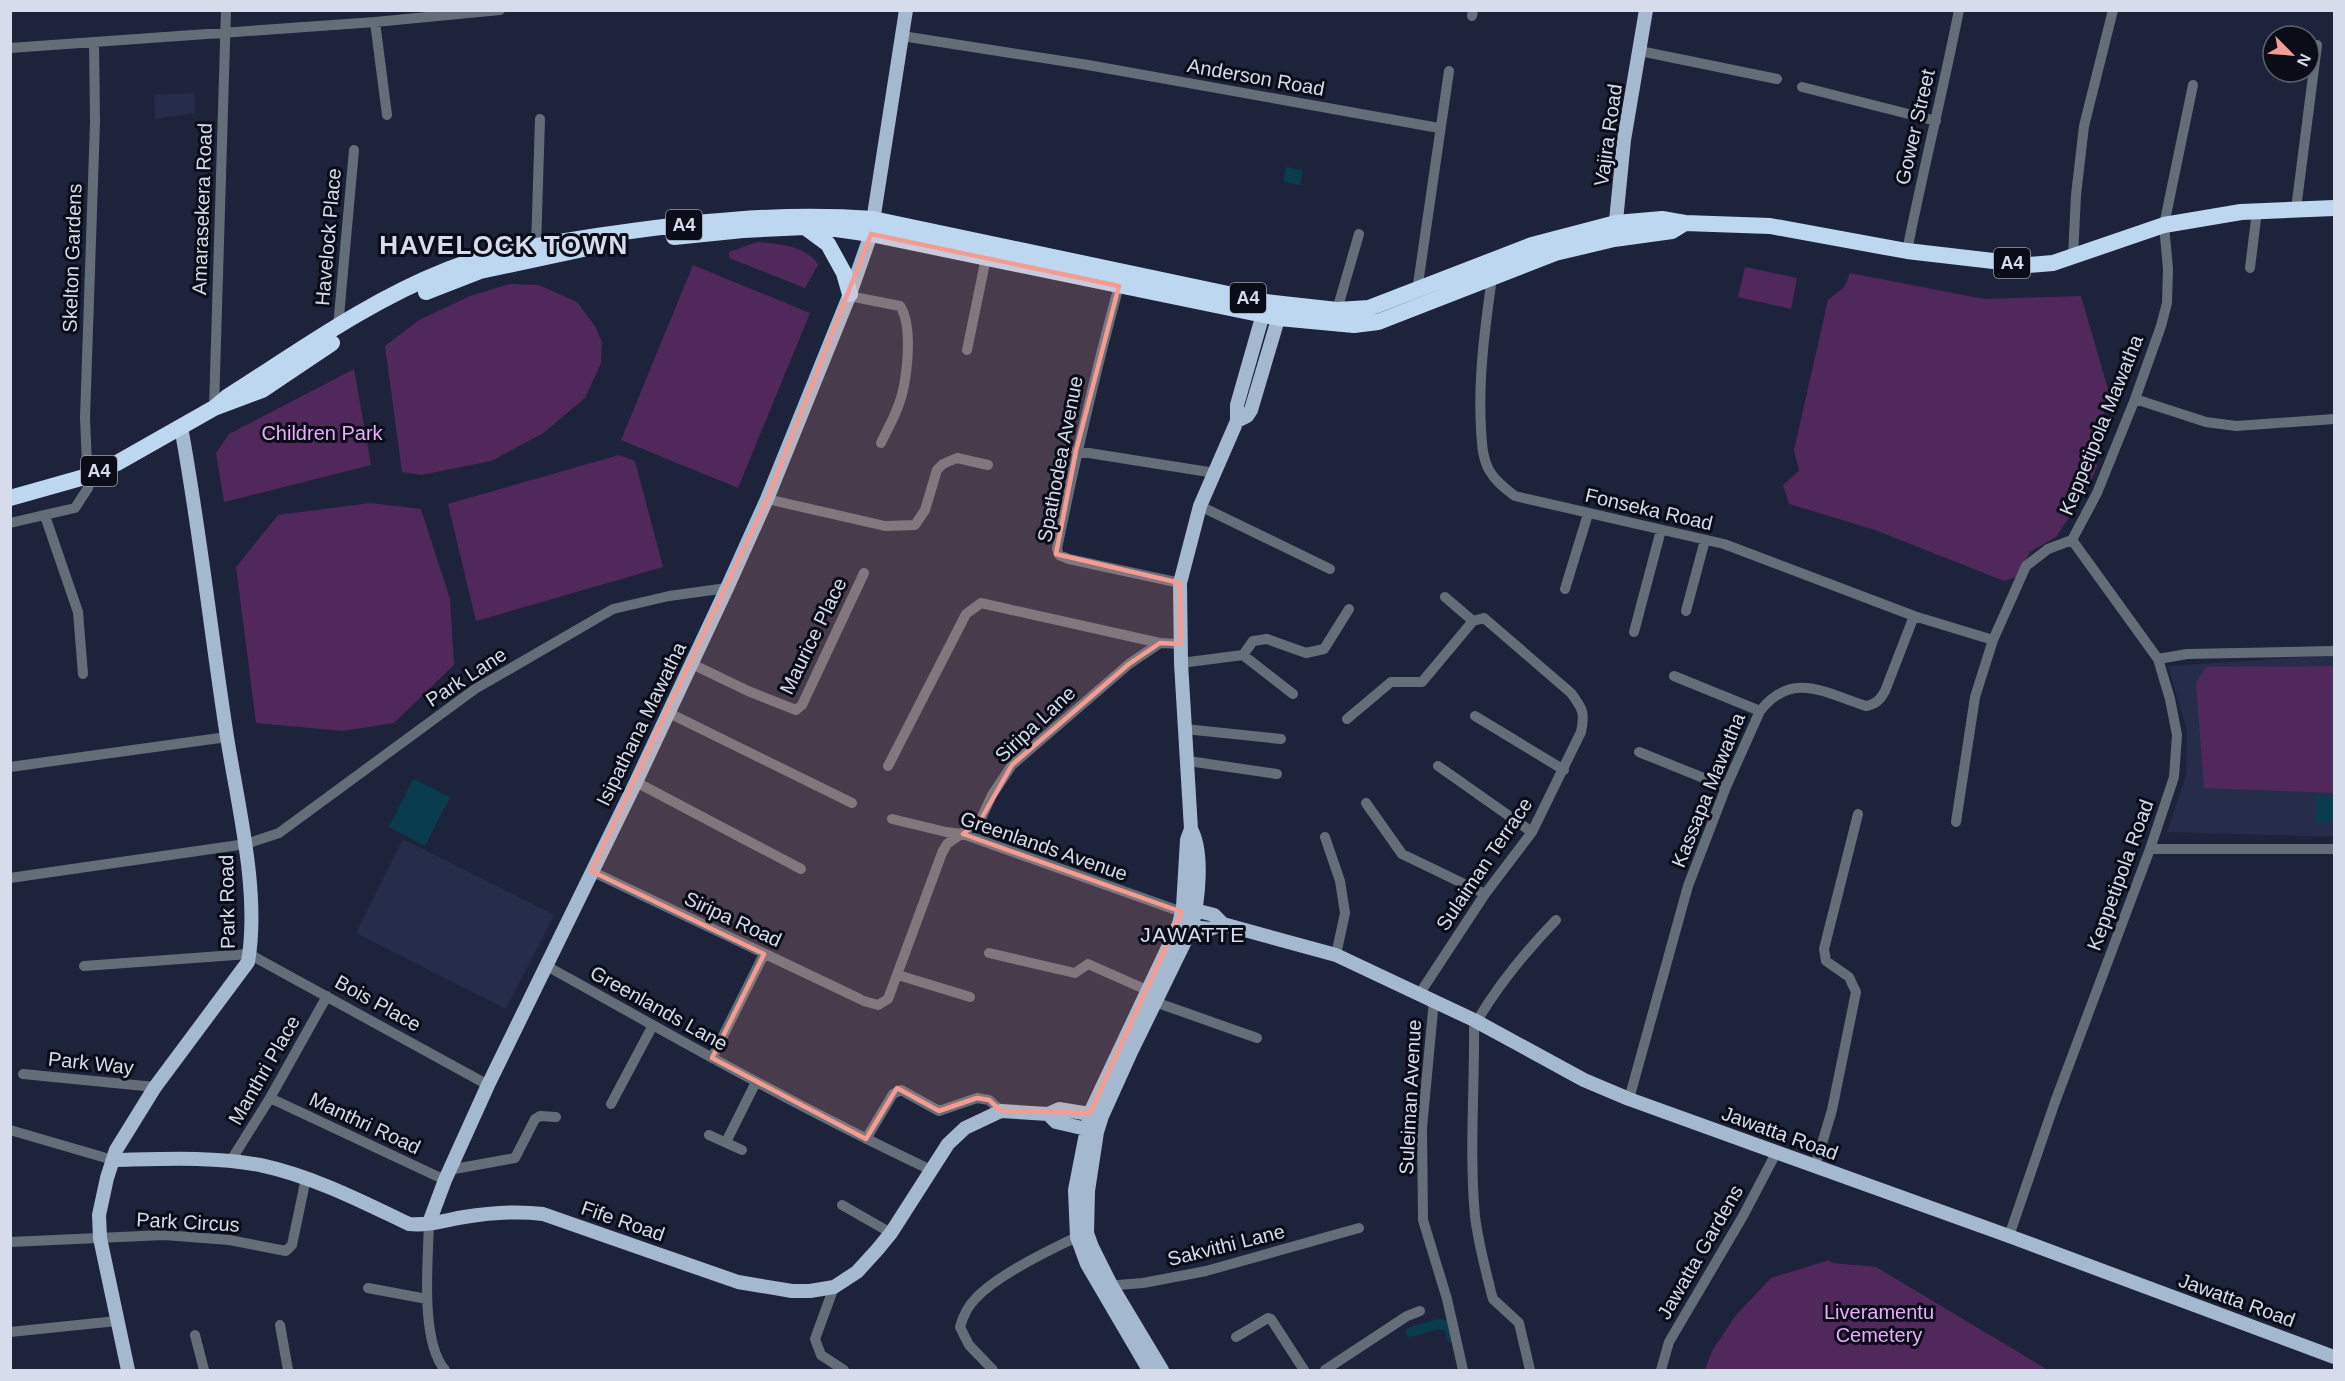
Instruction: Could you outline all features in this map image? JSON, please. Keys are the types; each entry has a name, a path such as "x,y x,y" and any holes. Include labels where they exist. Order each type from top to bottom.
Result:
{"highway":[{"name":"A4","path":"10,498 88,476 117,463 214,408 262,390 346,333 393,307 452,281 480,271 644,239 805,226 872,227 986,258 1119,286 1273,310 1337,310 1369,308 1532,245 1615,231 1672,231 1685,223 1770,226 1907,251 2028,265 2053,263 2164,225 2257,211 2334,208"},
{"name":"A4","path":"214,408 227,397 376,304 447,270 497,254 608,234 728,219 819,215 1354,325 1378,322 1615,231"},
{"path":"805,226 828,244 844,273 850,295"}],"main road":[{"name":"Isipathana Mawatha","path":"429,1223 447,1175 488,1085 636,782 727,588 767,499 850,295 872,227 906,10"},
{"name":"Vajira Road","path":"1615,231 1624,140 1646,10"},
{"path":"1162,1371 1088,1264 1077,1237 1075,1190 1096,1114 1152,996 1186,916 1187,840 1191,829 1181,663 1180,583 1200,506 1237,421 1247,416 1251,410 1273,310"},
{"name":"Park Road","path":"128,1371 100,1238 99,1215 113,1160 123,1138 155,1087 248,962 249,954 246,844 227,737 181,427"},
{"name":"Jawatta Road","path":"1186,916 1210,928 1223,924 1336,955 1475,1020 1584,1080 1629,1099 2009,1236 2334,1357"},
{"name":"Fife Road","path":"113,1160 170,1158 259,1165 306,1178 409,1224 528,1212 543,1214 738,1281 792,1291 810,1291 834,1287 857,1272 891,1233 948,1144 965,1128 1001,1111 1048,1114 1059,1109 1096,1114"},
{"name":"Fife Road","path":"1048,1114 1056,1122 1091,1131"},
{"path":"1091,1131 1088,1233 1105,1286 1149,1371"}],"street":[{"name":"Amarasekera Road","path":"214,408 226,10"},
{"path":"10,48 375,22 500,10"},
{"name":"Gower Street","path":"1907,251 1959,10"},
{"path":"2073,256 2076,195 2084,126 2113,10"},
{"path":"375,22 387,116"},
{"name":"Anderson Road","path":"902,36 1088,64 1439,128"},
{"name":"Skelton Gardens","path":"88,476 85,418 95,122 93,42"},
{"path":"1640,51 1777,79"},
{"path":"1417,291 1449,70"},
{"path":"2296,209 2313,84"},
{"name":"Keppetipola Mawatha","path":"1956,822 1975,697 1992,640 2026,566 2048,549 2072,540 2097,493 2135,399 2161,326 2167,303 2168,269 2164,225 2193,85"},
{"path":"1802,87 1936,121"},
{"path":"536,247 540,118"},
{"name":"Havelock Place","path":"338,327 354,150"},
{"path":"2250,268 2257,211"},
{"path":"1337,310 1359,234"},
{"path":"967,350 986,258"},
{"name":"Fonseka Road","path":"1492,277 1483,338 1479,398 1482,451 1489,470 1501,485 1515,496 1724,544 1914,616 1992,640"},
{"name":"Spathodea Avenue","path":"1119,286 1099,357 1057,549 1059,555 1180,583"},
{"path":"850,295 900,306 905,313 908,333 906,370 898,407 880,443"},
{"path":"2135,399 2206,422 2236,426 2334,419"},
{"path":"1077,451 1215,473"},
{"path":"767,499 885,526 915,525 925,510 937,470 943,464 957,458 988,465"},
{"path":"10,523 75,508 88,488 88,476"},
{"path":"1200,506 1330,569"},
{"path":"1565,589 1588,514"},
{"path":"45,516 78,612 83,674"},
{"path":"1634,632 1660,530"},
{"path":"1686,611 1705,540"},
{"name":"Keppetipola Road","path":"2009,1236 2059,1091 2150,849 2174,777 2177,735 2170,699 2158,659 2072,540"},
{"name":"Maurice Place","path":"692,664 748,692 796,710 802,705 864,573"},
{"name":"Park Lane","path":"10,878 246,844 279,832 475,689 613,609 669,596 727,588"},
{"path":"1347,719 1390,682 1418,684 1422,682 1473,621 1445,597"},
{"path":"888,766 966,614 981,603 1160,644 1181,644"},
{"path":"1244,655 1253,641 1267,639 1306,653 1324,649 1349,609"},
{"name":"Kassapa Mawatha","path":"1629,1099 1688,886 1726,787 1760,711 1768,701 1790,687 1802,686 1866,706 1874,705 1885,691 1914,616"},
{"name":"Sulaiman Terrace","path":"1420,993 1485,894 1532,832 1564,770 1581,732 1584,717 1581,706 1571,693 1484,618 1473,621"},
{"name":"Siripa Lane","path":"878,1005 888,999 947,844 980,821 992,795 1012,765 1128,664 1160,644"},
{"path":"2158,659 2187,654 2334,651"},
{"path":"1181,663 1244,655 1293,694"},
{"path":"1674,676 1760,711"},
{"path":"669,713 852,803"},
{"path":"1475,716 1564,770"},
{"path":"1185,729 1281,739"},
{"path":"10,767 227,737"},
{"path":"1639,752 1726,787"},
{"path":"1188,761 1277,774"},
{"path":"1438,765 1532,832"},
{"path":"636,782 801,869"},
{"path":"1366,803 1402,854 1485,894"},
{"path":"1815,1167 1832,1110 1856,992 1849,977 1826,961 1824,949 1858,814"},
{"name":"Greenlands Avenue","path":"892,819 963,834 1186,916"},
{"path":"1325,837 1340,881 1345,913 1336,955"},
{"path":"2150,849 2334,849"},
{"name":"Siripa Road","path":"591,871 862,1000 878,1005"},
{"path":"1530,1371 1519,1323 1493,1299 1475,1219 1471,1154 1475,1020 1531,946 1557,920"},
{"path":"989,953 1074,973 1088,964 1152,996 1257,1038"},
{"path":"84,966 249,954"},
{"name":"Bois Place","path":"249,954 488,1085"},
{"path":"712,1058 764,954"},
{"name":"Greenlands Lane","path":"545,965 756,1082 931,1170"},
{"path":"898,975 970,997"},
{"name":"Manthri Place","path":"230,1162 270,1098 327,996"},
{"name":"Suleiman Avenue","path":"1434,1000 1422,1128 1423,1220 1447,1299 1463,1371"},
{"path":"611,1104 653,1025"},
{"name":"Park Way","path":"23,1074 155,1087"},
{"path":"726,1143 756,1082"},
{"path":"866,1139 893,1094 901,1090 939,1111 977,1098 989,1100 1001,1111"},
{"name":"Manthri Road","path":"270,1098 447,1175"},
{"path":"447,1175 515,1158 535,1119 540,1116 556,1117"},
{"path":"10,1130 113,1160"},
{"path":"709,1135 742,1150"},
{"name":"Jawatta Gardens","path":"1661,1371 1669,1342 1743,1216 1776,1153"},
{"name":"Park Circus","path":"10,1242 164,1235 229,1240 286,1251 292,1245 306,1178"},
{"path":"842,1205 891,1233"},
{"path":"429,1223 427,1299 437,1361 445,1371"},
{"name":"Sakvithi Lane","path":"1105,1286 1143,1283 1206,1271 1359,1228"},
{"path":"993,1371 969,1345 960,1327 964,1313 976,1298 1005,1277 1077,1237"},
{"path":"834,1287 815,1339 821,1355 844,1371"},
{"path":"368,1288 427,1299"},
{"path":"1325,1371 1407,1316 1420,1311"},
{"path":"1236,1337 1268,1318 1274,1321 1304,1371"},
{"path":"10,1332 117,1321"},
{"path":"280,1325 288,1371"},
{"path":"195,1335 204,1371"}],"highlighted area":[{"path":"871,234 1119,286 1076,451 1056,554 1180,583 1181,644 1160,643 1129,664 1012,765 980,821 963,834 1182,912 1090,1113 1001,1111 989,1100 977,1098 939,1111 897,1088 866,1139 712,1058 764,954 591,871 767,499"}],"shaded area":[{"path":"195,93 195,113 155,119 154,95"},
{"path":"1286,167 1303,170 1300,185 1283,182"},
{"path":"2334,655 2334,837 2167,832 2186,775 2187,730 2168,666"},
{"path":"413,779 450,797 425,846 389,827"},
{"path":"2316,796 2334,796 2334,822 2315,822"},
{"path":"403,839 554,915 506,1009 356,933"}],"green space":[{"path":"757,242 799,249 813,258 818,265 805,288 729,258 729,252"},
{"path":"693,265 810,313 738,488 621,440"},
{"path":"1745,267 1797,278 1791,309 1738,297"},
{"path":"1850,273 1984,299 2081,296 2110,396 2086,461 2098,465 2084,495 2056,537 2030,552 2017,577 2004,581 1875,530 1789,504 1783,485 1799,471 1794,450 1828,300 1845,286"},
{"path":"510,284 539,285 577,302 595,326 602,342 601,363 585,398 542,434 491,461 421,475 402,472 385,346 419,320 470,296"},
{"name":"Children Park","path":"354,369 371,465 224,502 216,453 229,434"},
{"path":"619,455 635,461 663,567 476,621 448,504"},
{"path":"370,503 421,509 450,599 454,665 394,723 343,731 256,723 236,567 278,515"},
{"path":"2334,666 2334,793 2204,788 2196,683 2206,667"},
{"name":"Liveramentu Cemetery","path":"1829,1260 1832,1263 1876,1267 2048,1370 1705,1370 1712,1351 1736,1315 1771,1278"}],"waterway":[{"path":"1411,1332 1438,1324 1449,1326 1452,1338"}],"district":[{"name":"HAVELOCK TOWN","path":"504,245"},
{"name":"JAWATTE","path":"1193,934"}]}
